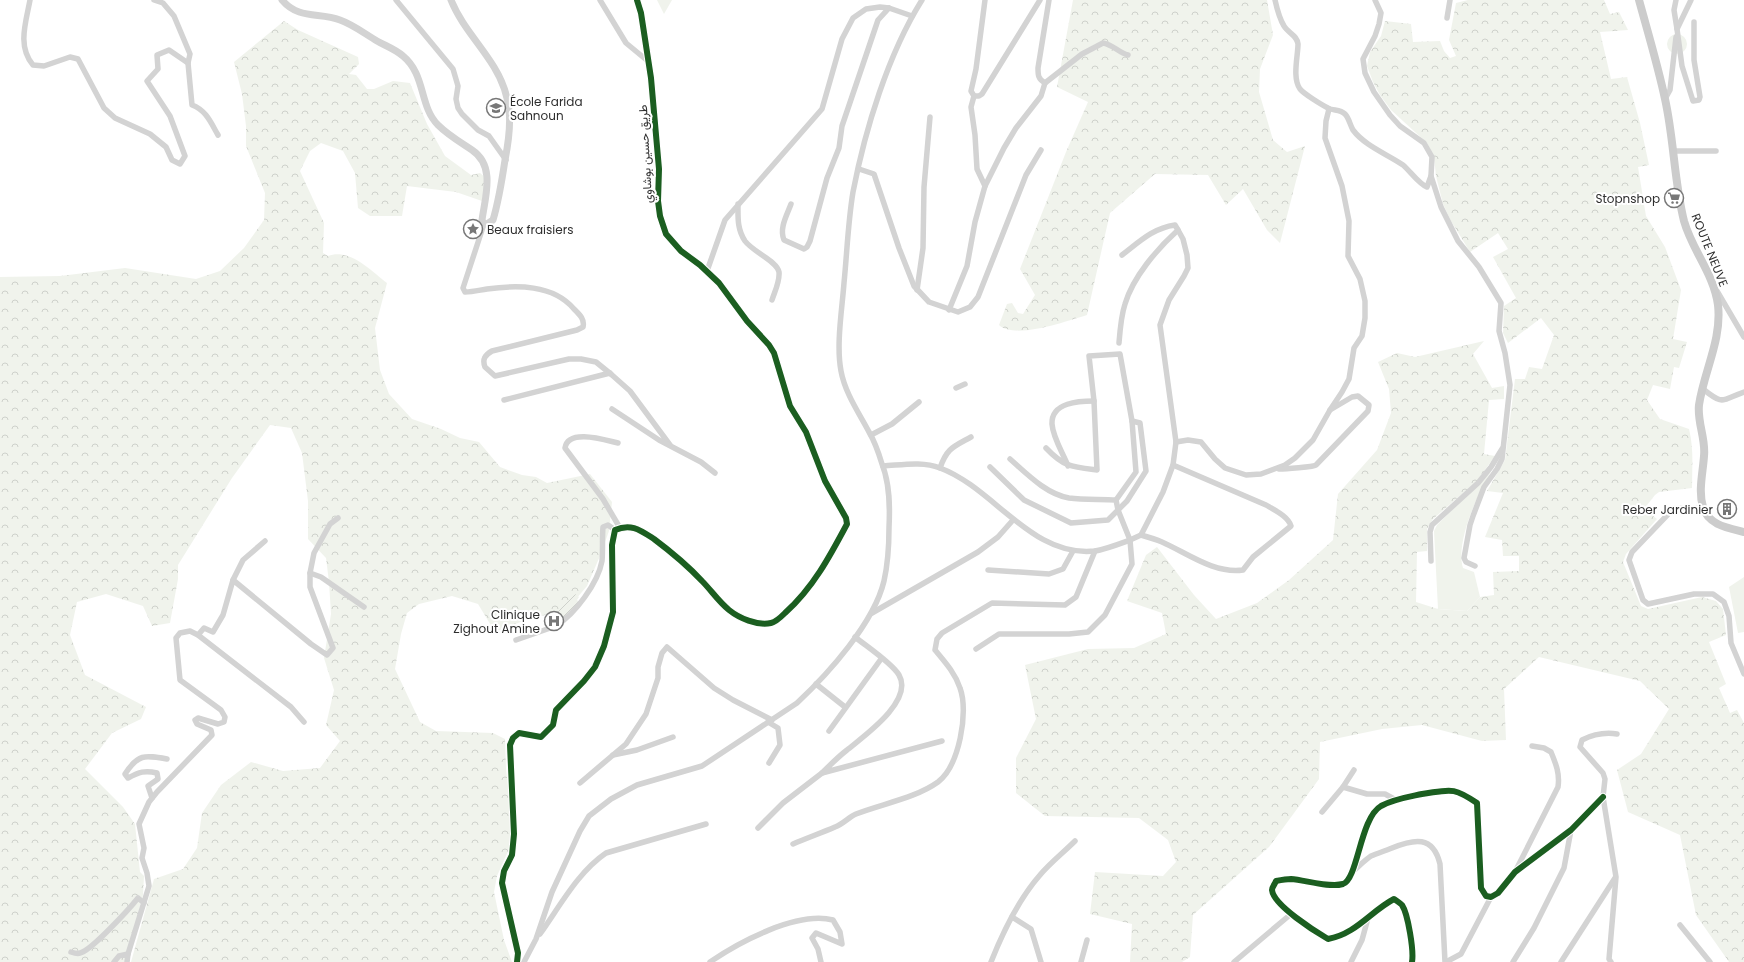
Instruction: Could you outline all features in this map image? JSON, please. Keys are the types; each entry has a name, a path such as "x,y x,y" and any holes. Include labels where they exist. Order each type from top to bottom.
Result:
{"main road":[{"name":"ROUTE NEUVE","path":"1639,0 1665,99 1679,198 1685,222 1713,284 1718,305 1715,348 1703,389 1699,413 1705,453 1701,496 1703,508"},
{"path":"1703,508 1708,517 1716,523 1724,527 1744,532"}],"street":[{"path":"30,0 23,36 26,57 33,65 44,66 70,57 78,59 104,108 116,118 150,134 166,147 172,160 180,164 185,156 170,116 147,81 158,69 157,55 169,50 188,63"},
{"path":"154,0 163,4 174,16 190,54 188,63 192,105 200,108 206,114 218,135"},
{"path":"282,0 298,12 339,20 394,49 413,66 431,113 437,124 482,159 487,175 486,195 482,220 484,224 466,274 463,288 465,292 487,289 532,287 552,292 569,303 582,318 584,323 583,327 577,330 492,351 485,355 483,359 485,367 495,376 569,359 581,359 596,362 630,391 670,445"},
{"path":"396,0 453,69 458,86 456,100 458,108 462,114 478,130 488,136 506,160"},
{"path":"451,0 462,20 494,67 504,86 511,117 509,141 500,193 493,220 491,223 484,224"},
{"path":"600,0 626,43 649,62"},
{"name":"طريق حسين بوشاوي","path":"618,529 632,527 644,532 663,546 702,580 728,610 741,618 772,623 779,619 810,588 847,524 846,518 823,475 806,432 790,406 770,345 747,321 707,271 671,242 666,234 660,216 659,169 649,62 641,13 637,0"},
{"path":"536,939 552,892 580,831 590,816 610,799 637,785 702,766 797,703 816,684 855,637 872,613 884,583 888,559 890,512 887,480 883,466 871,435 847,391 840,370 843,298 853,193 864,139 895,52 912,16 922,0"},
{"path":"985,0 976,69 971,90 974,96 971,107 975,135 977,169 985,186"},
{"path":"974,96 979,96 982,94 1040,0"},
{"path":"1045,83 1040,80 1038,76 1038,68 1049,0"},
{"path":"1275,0 1283,24 1287,30 1295,36 1298,43 1296,62 1300,90 1329,109 1336,109 1345,114 1353,130 1366,142 1403,166 1415,176 1423,186 1427,187 1431,176 1432,157 1424,143 1400,126 1390,114 1374,92 1365,73 1363,59 1377,30 1381,13 1375,0"},
{"path":"1447,18 1450,0"},
{"path":"1676,0 1674,10 1682,66 1692,99 1699,100 1700,97 1694,60 1694,22"},
{"path":"1665,99 1670,90 1677,29 1690,0"},
{"path":"707,271 725,220 822,109 842,39 853,18 866,9 889,8 912,16"},
{"path":"790,204 782,234 784,240 804,249 810,241 827,178 839,148 842,126 878,20 889,8"},
{"path":"949,310 967,266 975,222 985,186 1016,128 1041,96 1045,83 1082,54 1103,43 1122,54 1128,54"},
{"path":"1176,442 1194,440 1201,442 1214,459 1225,468 1246,475 1261,474 1285,465 1295,458 1313,440 1349,379 1354,348 1362,336 1365,312 1360,279 1348,256 1349,221 1342,186 1325,138 1326,121 1329,109"},
{"path":"918,290 923,248 924,187 930,117"},
{"path":"859,169 874,174 899,248 914,286 929,302 949,310 961,312 970,307 978,297 1026,175 1041,150"},
{"path":"1673,151 1716,151"},
{"path":"1431,176 1441,207 1458,241 1479,267 1501,303 1499,331 1505,353 1510,385 1502,459 1498,469 1484,487 1470,525 1464,558 1466,562 1475,566"},
{"path":"738,204 738,227 745,240 758,254 772,261 777,267 779,273 778,282 772,300"},
{"path":"883,466 919,464 940,468 964,480 982,493 1013,520 1057,547 1073,551 1095,551 1141,535 1163,492 1173,466 1176,442 1160,324 1169,300 1188,268 1187,255 1183,239 1175,226 1159,229 1149,234 1122,255"},
{"path":"1119,343 1124,305 1130,288 1136,278 1178,230"},
{"path":"1713,284 1744,337"},
{"path":"976,649 999,634 1069,634 1088,632 1105,615 1132,564 1130,540 1118,510 1116,500 1136,472 1132,421 1120,354 1089,356 1094,401 1097,470 1068,466 1055,458 1046,448"},
{"path":"504,400 610,373"},
{"path":"956,388 966,384"},
{"path":"1703,389 1716,400 1724,401 1744,392"},
{"path":"1276,468 1289,469 1303,466 1314,467 1368,411 1369,405 1358,396 1330,410"},
{"path":"1068,466 1055,435 1052,424 1053,418 1062,407 1071,403 1094,401"},
{"path":"871,435 892,424 919,402"},
{"path":"612,409 658,440 701,462 715,473"},
{"path":"990,467 1024,500 1071,523 1108,520 1127,501 1146,471 1140,423 1132,421"},
{"path":"517,962 518,953 502,883 504,871 512,855 514,834 510,745 513,738 519,733 541,736 553,725 556,710 584,681 595,667 604,646 613,612 612,545 618,529 603,499 565,448 565,443 576,437 593,438 618,443"},
{"path":"940,468 945,454 958,444 971,437"},
{"path":"1431,561 1430,532 1432,525 1478,483 1491,467 1503,447"},
{"path":"1295,458 1303,466"},
{"path":"1010,459 1038,483 1050,491 1068,498 1116,500"},
{"path":"1141,535 1162,542 1206,564 1236,571 1243,570 1253,558 1291,526 1290,522 1278,512 1173,466"},
{"path":"1703,508 1674,508 1632,552 1629,560 1643,600 1648,604 1694,594 1713,594 1724,602 1729,616 1731,643 1744,674"},
{"path":"233,580 311,644 327,655 333,648 310,587 310,573 314,553 330,524 338,518"},
{"path":"872,613 978,552 998,537 1013,520"},
{"path":"516,640 556,626 562,622 574,609 596,581 598,576 602,560 603,527 608,525 618,529"},
{"path":"198,635 204,628 213,632 223,615 233,580 243,560 265,541"},
{"path":"988,570 1049,574 1063,569 1073,551"},
{"path":"793,844 837,826 854,815 938,782 946,773 955,752 962,727 964,710 961,690 952,670 935,650 937,639 942,634 992,603 1065,605 1076,597 1095,551"},
{"path":"310,573 321,577 364,607"},
{"path":"127,962 128,954 149,886 147,873 142,858 144,848 139,824 152,798 212,735 211,730 198,724 195,720 198,718 218,724 224,722 225,717 221,710 180,680 176,638 180,633 190,631 198,635 291,707 304,722"},
{"path":"758,828 784,803 873,728 900,697 902,688 899,675 855,637"},
{"path":"580,783 626,744 646,714 658,678 658,667 662,653 667,647 714,688 770,721 778,728 780,745 769,763"},
{"path":"829,731 881,658"},
{"path":"816,684 845,707"},
{"path":"1611,962 1609,959 1616,877 1603,797 1605,779 1603,773 1580,747 1582,740 1591,736 1607,732 1617,734"},
{"path":"612,755 637,750 673,737"},
{"path":"822,772 942,741"},
{"path":"1412,962 1413,956 1408,917 1402,905 1394,899 1382,905 1354,929 1338,937 1328,939 1313,931 1291,914 1274,896 1272,889 1276,881 1289,879 1331,885 1342,884 1347,881 1352,873 1371,856 1403,843 1418,840 1430,845 1437,853 1440,864 1446,962 1454,959 1461,954 1489,898 1498,893 1515,872 1558,787 1559,775 1551,752 1544,748 1532,746"},
{"path":"152,798 148,786 158,779 157,773 145,770 128,778 125,774 132,762 139,759 148,756 167,759"},
{"path":"1322,812 1343,787 1354,770"},
{"path":"1343,787 1367,794 1385,794 1396,800"},
{"path":"1352,873 1360,843 1373,814 1380,807 1396,800 1452,789 1463,794 1476,803 1481,888 1489,898"},
{"path":"1515,872 1571,830 1603,797"},
{"path":"524,962 536,939 595,860 606,853 706,824"},
{"path":"1513,962 1534,928 1564,868 1571,830"},
{"path":"991,962 1012,917 1040,875 1075,841"},
{"path":"1562,962 1616,877"},
{"path":"71,952 81,953 90,948 124,915 138,898 144,903"},
{"path":"1234,962 1291,914"},
{"path":"1012,917 1032,929 1041,962"},
{"path":"710,962 774,927 799,921 826,918 833,920 840,932 842,944 816,933 812,938 818,949 821,962"},
{"path":"1351,962 1362,940 1368,918"},
{"path":"1680,925 1710,962"},
{"path":"1081,962 1087,940"},
{"path":"114,962 119,956 128,954"}],"green space":[{"path":"657,0 672,0 664,14"},
{"path":"1073,0 1267,0 1273,35 1260,69 1259,92 1273,140 1287,152 1305,146 1280,243 1267,230 1243,189 1226,205 1208,175 1155,174 1110,213 1087,315 1042,328 1017,331 1007,329 999,325 1007,304 1012,303 1018,313 1023,314 1035,295 1020,269 1066,152 1088,102 1057,87"},
{"path":"1468,0 1604,0 1610,14 1619,12 1628,30 1600,32 1611,79 1627,77 1640,123 1649,165 1638,167 1646,216 1665,247 1681,290 1673,339 1687,342 1679,368 1674,367 1670,389 1653,385 1647,400 1660,419 1689,429 1692,444 1692,488 1659,492 1655,495 1644,509 1657,519 1626,554 1623,562 1641,606 1648,609 1702,597 1716,601 1723,609 1726,635 1709,642 1726,684 1719,688 1730,713 1737,710 1744,723 1744,962 1729,962 1696,915 1680,835 1628,812 1617,770 1641,754 1669,709 1640,681 1539,657 1504,689 1506,740 1482,741 1422,725 1382,729 1320,742 1319,779 1269,847 1193,915 1190,957 1182,962 1130,962 1132,924 1090,914 1095,872 1163,876 1176,862 1168,840 1139,818 1045,816 1016,793 1016,758 1036,719 1025,665 1088,649 1134,648 1166,634 1162,613 1127,601 1146,555 1157,547 1194,595 1216,619 1257,603 1289,580 1333,540 1338,494 1377,450 1391,413 1389,389 1378,362 1397,353 1415,357 1484,341 1473,354 1492,388 1504,386 1504,399 1489,400 1484,454 1495,456 1477,481 1433,519 1427,529 1427,551 1417,552 1416,602 1438,609 1467,611 1480,597 1494,595 1493,572 1519,571 1519,556 1503,556 1502,540 1485,537 1503,493 1487,491 1505,460 1515,379 1525,379 1529,367 1542,369 1554,335 1541,318 1508,343 1503,333 1504,306 1516,298 1493,257 1508,249 1498,233 1470,252 1451,221 1443,204 1436,176 1434,157 1427,143 1391,110 1380,95 1367,66 1370,52 1381,36 1385,21 1411,24 1413,42 1440,41 1444,51 1450,58 1456,56 1449,40 1456,3"},
{"path":"284,21 298,30 358,57 359,64 349,74 356,75 367,89 374,89 393,81 410,83 427,124 445,156 471,175 480,173 486,178 482,201 456,192 407,186 402,216 370,216 358,208 355,173 343,151 321,143 310,151 300,171 324,223 323,253 328,256 336,254 352,258 367,267 387,283 375,328 380,370 389,394 412,419 441,429 460,438 479,442 500,467 522,475 536,477 547,483 590,474 612,502 609,531 600,556 587,586 571,605 554,613 528,619 495,632 478,604 452,596 419,604 407,613 401,634 395,669 420,722 436,731 493,733 505,739 506,769 514,838 497,876 494,892 504,940 512,962 131,962 154,879 183,869 197,848 202,813 221,785 251,762 283,771 320,768 340,741 326,725 334,690 324,658 331,614 326,558 308,539 308,501 302,453 291,428 270,425 232,478 178,565 178,579 170,623 152,626 143,606 106,594 77,602 70,635 85,675 146,707 141,719 112,733 85,769 123,807 135,824 140,872 144,876 143,895 125,962 0,962 0,277 60,276 125,268 196,279 220,271 244,248 264,220 265,193 246,146 246,126 242,94 234,62"},
{"path":"1677,34 1684,37 1687,44 1684,51 1677,54 1670,51 1667,44 1670,37"},
{"path":"1492,470 1480,491 1469,518 1462,545 1461,557 1463,568 1474,572 1480,597 1467,611 1438,609 1434,531 1437,525"},
{"path":"1744,577 1744,632 1738,633 1729,587"},
{"name":"Clinique Zighout Amine","path":"575,594 579,597 577,600 579,602 561,620 554,613"}],"cycle path":[{"path":"517,962 518,953 502,883 504,871 512,855 514,834 510,745 513,738 519,733 541,737 553,725 556,710 584,681 595,667 604,646 613,612 612,545 615,530 631,527 654,539 685,564 729,610 748,621 766,624 778,619 804,593 827,560 847,524 846,518 825,481 806,432 790,406 774,353 769,345 747,321 719,283 700,265 681,251 666,234 660,216 658,201 659,169 651,78 641,13 637,0"},
{"path":"1412,962 1411,942 1406,916 1402,905 1394,899 1347,932 1328,939 1296,918 1279,903 1274,896 1272,888 1276,881 1285,879 1331,885 1343,884 1348,880 1352,871 1368,823 1374,813 1381,806 1406,797 1439,791 1451,791 1462,794 1477,803 1481,888 1486,896 1491,897 1498,893 1515,872 1571,830 1603,797"}],"place":[{"name":"École Farida Sahnoun","path":"496,108"},
{"name":"Stopnshop","path":"1674,198"},
{"name":"Beaux fraisiers","path":"473,229"},
{"name":"Reber Jardinier","path":"1727,509"},
{"name":"Clinique Zighout Amine","path":"554,621"}]}
